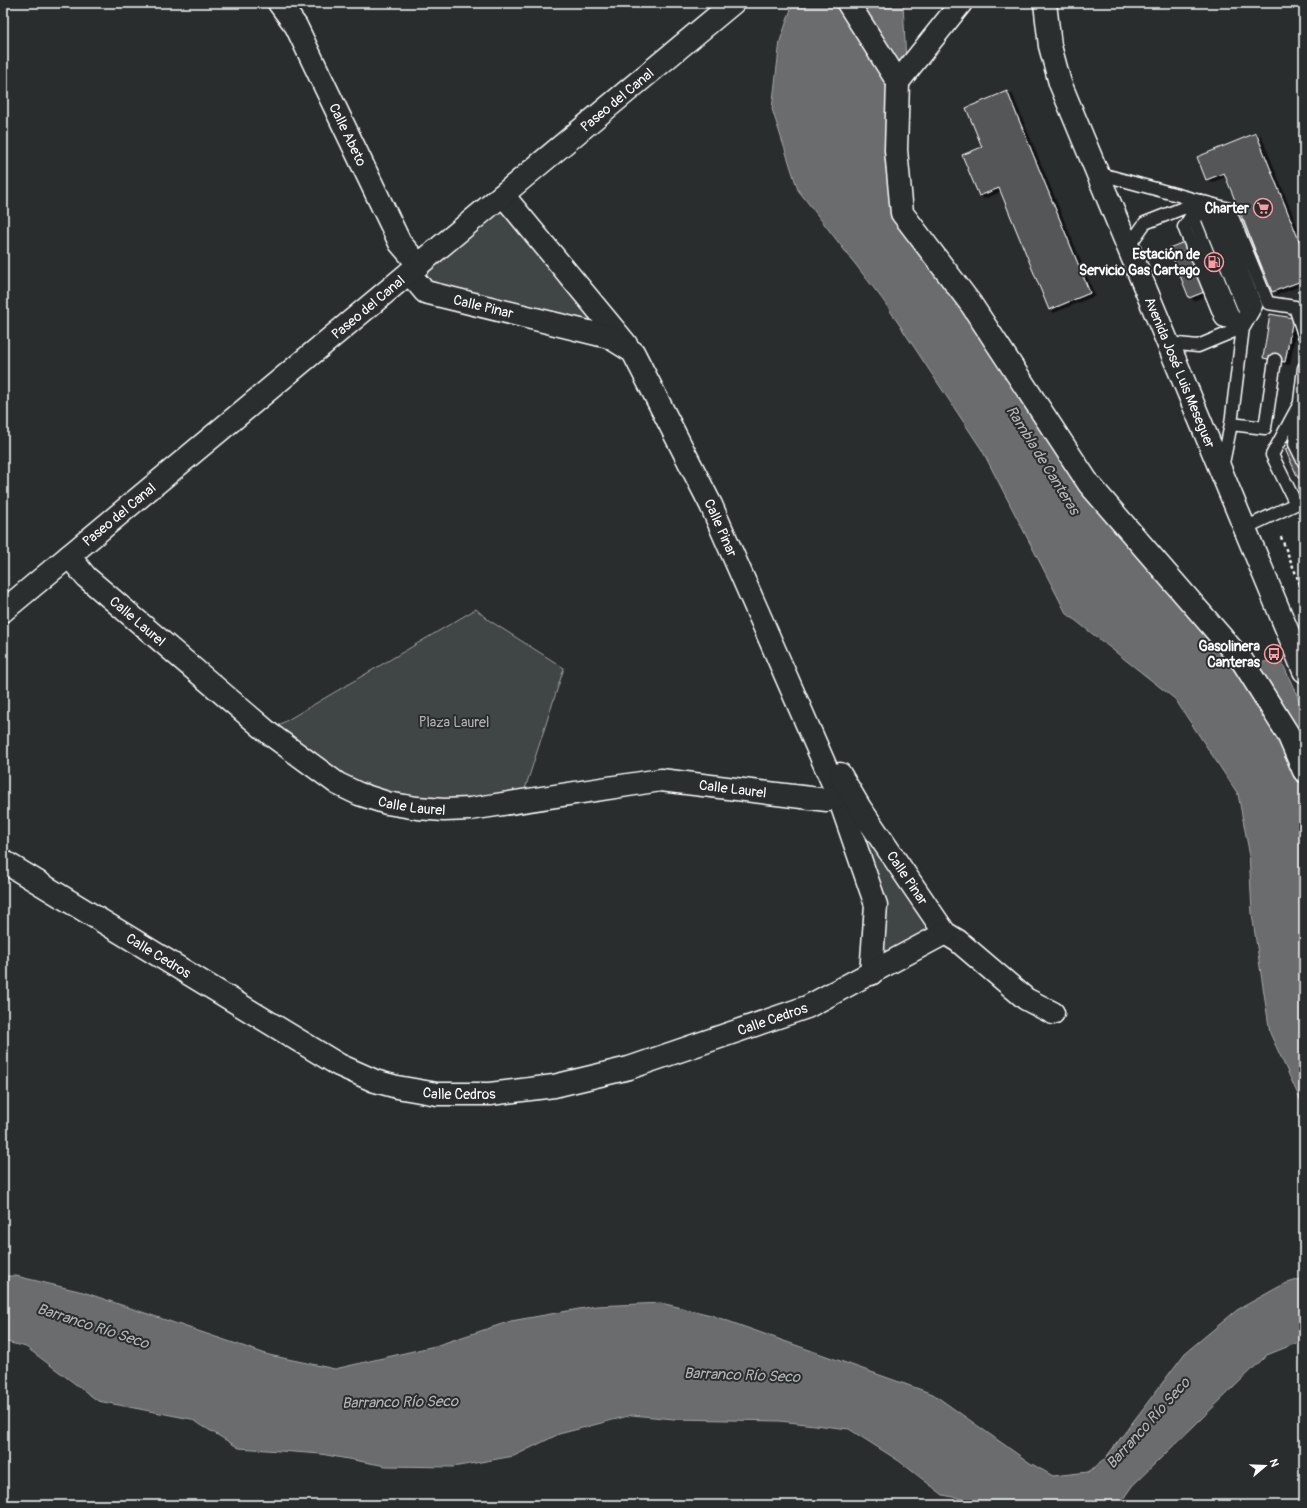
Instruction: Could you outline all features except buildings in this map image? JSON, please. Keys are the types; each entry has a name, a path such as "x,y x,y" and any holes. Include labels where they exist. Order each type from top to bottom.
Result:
{"street":[{"name":"Calle Abeto","path":"279,3 296,26 400,243 414,269"},
{"name":"Paseo del Canal","path":"3,611 733,3"},
{"path":"848,3 898,82 896,150 902,213 971,304 1089,484 1243,662 1288,734 1304,771"},
{"path":"898,82 961,3"},
{"name":"Avenida José Luis Meseguer","path":"1045,3 1046,28 1054,64 1097,173 1304,671"},
{"name":"Calle Pinar","path":"503,195 633,352 711,505 801,707 838,795 876,905 871,974"},
{"name":"Calle Pinar","path":"414,269 425,292 609,337 633,352"},
{"name":"Calle Laurel","path":"70,556 86,576 270,734 338,784 359,794 387,803 444,810 470,809 661,780 827,800 838,795"},
{"name":"Calle Pinar","path":"801,707 860,808 945,933 958,941 1026,999 1053,1013"},
{"name":"Calle Cedros","path":"3,861 339,1065 375,1081 397,1087 436,1094 490,1094 519,1091 561,1084 629,1068 807,1007 945,933"}],"lane":[{"path":"1097,173 1229,209 1268,302 1282,311 1294,307 1304,335"},
{"path":"1128,246 1145,223 1201,201"},
{"path":"1201,201 1184,227 1222,320 1244,327"},
{"path":"1201,201 1245,311 1231,424 1221,470"},
{"path":"1168,343 1198,346 1244,327"},
{"path":"1231,424 1265,428 1275,360"},
{"path":"1304,368 1302,408 1296,444 1304,462"},
{"path":"1245,528 1300,502 1272,454 1302,408"}],"path":[{"path":"1281,536 1304,594"}],"green space":[{"path":"503,195 633,352 425,292 419,265"},
{"name":"Plaza Laurel","path":"476,609 487,619 564,668 524,792 444,810 317,769 279,725"},
{"path":"838,795 945,933 871,974 876,905"}],"water":[{"name":"Rambla de Canteras","path":"793,3 903,3 908,102 907,150 913,210 1095,477 1255,663 1281,660 1304,711 1304,1108 1270,1033 1252,914 1249,851 1238,794 1175,699 1066,613 982,450 883,300 798,190 772,109 780,41"},
{"name":"Barranco Río Seco","path":"3,1276 16,1276 83,1292 269,1355 335,1369 435,1346 511,1321 596,1306 661,1303 711,1315 933,1394 1030,1463 1053,1476 1088,1472 1104,1460 1185,1353 1237,1310 1284,1284 1304,1278 1304,1340 1267,1355 1132,1486 1119,1505 993,1505 943,1495 899,1461 849,1429 780,1421 674,1419 632,1415 559,1434 514,1456 453,1467 386,1466 321,1454 239,1448 191,1419 98,1401 26,1347 3,1341"}],"place":[{"name":"Charter","path":"1263,208"},
{"name":"Estación de Servicio Gas Cartago","path":"1214,262"},
{"name":"Gasolinera Canteras","path":"1274,654"}]}
